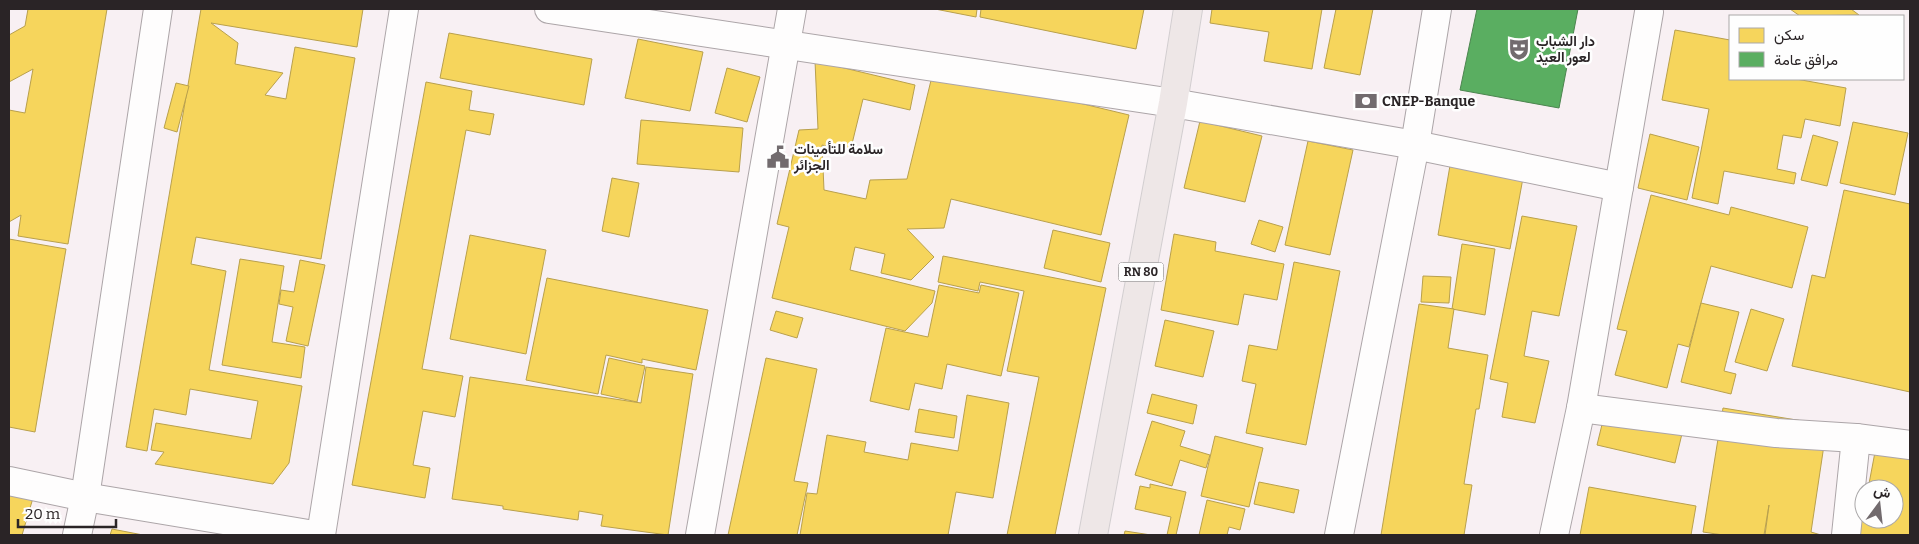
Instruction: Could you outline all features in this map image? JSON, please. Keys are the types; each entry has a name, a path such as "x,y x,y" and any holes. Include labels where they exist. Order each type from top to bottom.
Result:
{"main road":[{"name":"RN 80","path":"1093,535 1173,103 1188,9"}],"street":[{"path":"77,535 85,497 158,9"},
{"path":"321,535 404,9"},
{"path":"549,9 1173,103 1415,145 1619,187"},
{"path":"700,535 792,9"},
{"path":"1339,535 1415,145 1437,9"},
{"path":"1554,535 1581,408 1649,12"},
{"path":"1581,408 1776,432 1856,438 1910,445"},
{"path":"1846,535 1856,438"},
{"path":"9,481 85,497 314,535"}],"building: سكن":[{"path":"28,9 107,9 68,244 18,236 21,215 9,222 9,110 25,113 33,69 9,82 9,35 25,26"},
{"path":"201,9 363,9 357,47 211,23 238,43 235,64 283,73 265,95 286,99 295,47 355,58 321,259 196,237 191,264 226,271 209,370 302,386 289,463 273,484 155,464 164,452 151,450 156,423 251,439 258,401 190,389 186,415 154,409 147,451 126,447"},
{"path":"935,9 977,9 976,17"},
{"path":"981,9 1144,9 1136,49 980,17"},
{"path":"1212,9 1322,9 1312,69 1264,61 1269,32 1210,23"},
{"path":"1336,9 1373,9 1360,75 1324,68"},
{"path":"1790,9 1851,9 1859,15 1799,15"},
{"path":"1675,30 1729,40 1729,80 1802,80 1846,88 1840,126 1805,119 1801,138 1783,135 1777,169 1796,173 1794,184 1724,171 1718,204 1692,198 1709,109 1662,100"},
{"path":"449,33 592,59 584,105 440,78"},
{"path":"638,39 703,52 690,111 625,98"},
{"path":"815,61 915,85 910,110 863,99 850,152 822,145 824,190 866,199 870,180 907,179 934,68 1129,115 1101,235 951,199 944,228 907,229 934,257 911,280 881,273 885,254 855,247 850,270 935,291 932,303 905,331 772,298 789,227 777,224 799,130 818,129"},
{"path":"727,68 760,77 747,122 715,113"},
{"path":"426,82 472,91 469,110 494,114 490,135 466,130 422,369 463,376 455,417 423,411 413,465 430,468 425,498 352,485"},
{"path":"176,83 189,86 177,132 164,128"},
{"path":"641,120 743,128 739,172 637,164"},
{"path":"1200,121 1262,136 1245,202 1184,188"},
{"path":"1853,122 1908,133 1895,195 1840,183"},
{"path":"1650,134 1699,147 1687,200 1638,188"},
{"path":"1813,135 1838,142 1827,186 1801,180"},
{"path":"1308,141 1353,150 1330,255 1285,245"},
{"path":"1452,154 1525,167 1510,249 1438,235"},
{"path":"612,178 639,183 629,237 602,231"},
{"path":"1844,190 1910,204 1910,392 1792,366 1812,275 1825,278"},
{"path":"1651,195 1729,215 1731,207 1808,227 1792,288 1711,266 1689,347 1678,344 1667,388 1615,375 1627,331 1617,329"},
{"path":"1522,216 1577,226 1559,316 1532,311 1524,356 1549,361 1535,423 1502,417 1508,383 1490,379"},
{"path":"1259,220 1283,227 1275,252 1251,244"},
{"path":"1053,230 1110,243 1101,282 1044,268"},
{"path":"1174,234 1216,242 1215,251 1284,264 1277,300 1244,294 1238,325 1161,310"},
{"path":"470,235 546,250 526,354 450,339"},
{"path":"9,239 66,249 35,432 9,427"},
{"path":"1462,244 1495,249 1485,315 1452,309"},
{"path":"943,256 1106,288 1055,535 1007,535 1039,377 1007,371 1024,291 980,282 978,291 938,282"},
{"path":"240,259 284,266 272,342 305,347 301,378 222,365"},
{"path":"300,260 325,265 308,346 286,341 293,307 279,304 281,290 294,292"},
{"path":"1294,262 1340,271 1306,445 1246,433 1256,384 1242,381 1249,345 1277,350"},
{"path":"1423,276 1451,277 1449,303 1421,302"},
{"path":"547,278 708,310 696,370 642,359 642,363 606,355 598,394 526,380"},
{"path":"939,285 979,293 981,285 1019,293 1001,376 947,364 942,389 915,383 909,410 870,401 886,328 928,337"},
{"path":"1701,303 1739,312 1724,371 1736,374 1731,394 1681,382"},
{"path":"1419,304 1454,309 1448,348 1488,355 1479,409 1476,409 1464,484 1472,485 1464,535 1381,535"},
{"path":"1751,309 1784,319 1767,371 1735,362"},
{"path":"776,311 803,318 797,338 770,330"},
{"path":"1165,320 1214,331 1203,377 1155,366"},
{"path":"609,358 645,366 637,402 601,394"},
{"path":"766,358 817,369 794,481 808,483 797,535 728,535"},
{"path":"646,367 693,374 668,535 601,526 603,515 579,511 578,520 452,499 470,377 641,403"},
{"path":"1152,394 1197,405 1193,424 1147,413"},
{"path":"967,395 1009,403 993,498 956,492 948,535 800,535 807,493 817,494 827,435 866,442 864,452 908,460 911,443 958,451"},
{"path":"1608,400 1686,417 1675,463 1597,445"},
{"path":"1723,408 1827,425 1811,532 1821,535 1765,535 1769,505 1764,535 1723,535 1703,532"},
{"path":"919,409 957,416 954,438 915,432"},
{"path":"1152,421 1185,431 1180,446 1210,455 1206,468 1180,460 1172,486 1135,475"},
{"path":"1879,431 1910,437 1910,535 1859,535 1860,529 1904,529 1904,479 1870,479"},
{"path":"1215,436 1263,448 1249,507 1201,496"},
{"path":"1259,482 1299,490 1294,513 1254,504"},
{"path":"1150,484 1186,492 1176,535 1167,535 1171,517 1135,509 1140,486 1150,488"},
{"path":"1589,487 1696,506 1691,535 1580,535"},
{"path":"9,491 33,498 22,535 9,535"},
{"path":"1207,500 1245,509 1240,530 1229,527 1227,535 1199,535"},
{"path":"112,529 143,535 110,535"},
{"path":"1125,531 1151,535 1124,535"}],"building: مرافق عامة":[{"name":"دار الشباب لعور العيد","path":"1477,9 1578,9 1559,108 1460,90"}],"place":[{"name":"دار الشباب لعور العيد","path":"1519,49"},
{"name":"CNEP-Banque","path":"1366,101"},
{"name":"سلامة للتأمينات الجزائر","path":"778,157"}]}
